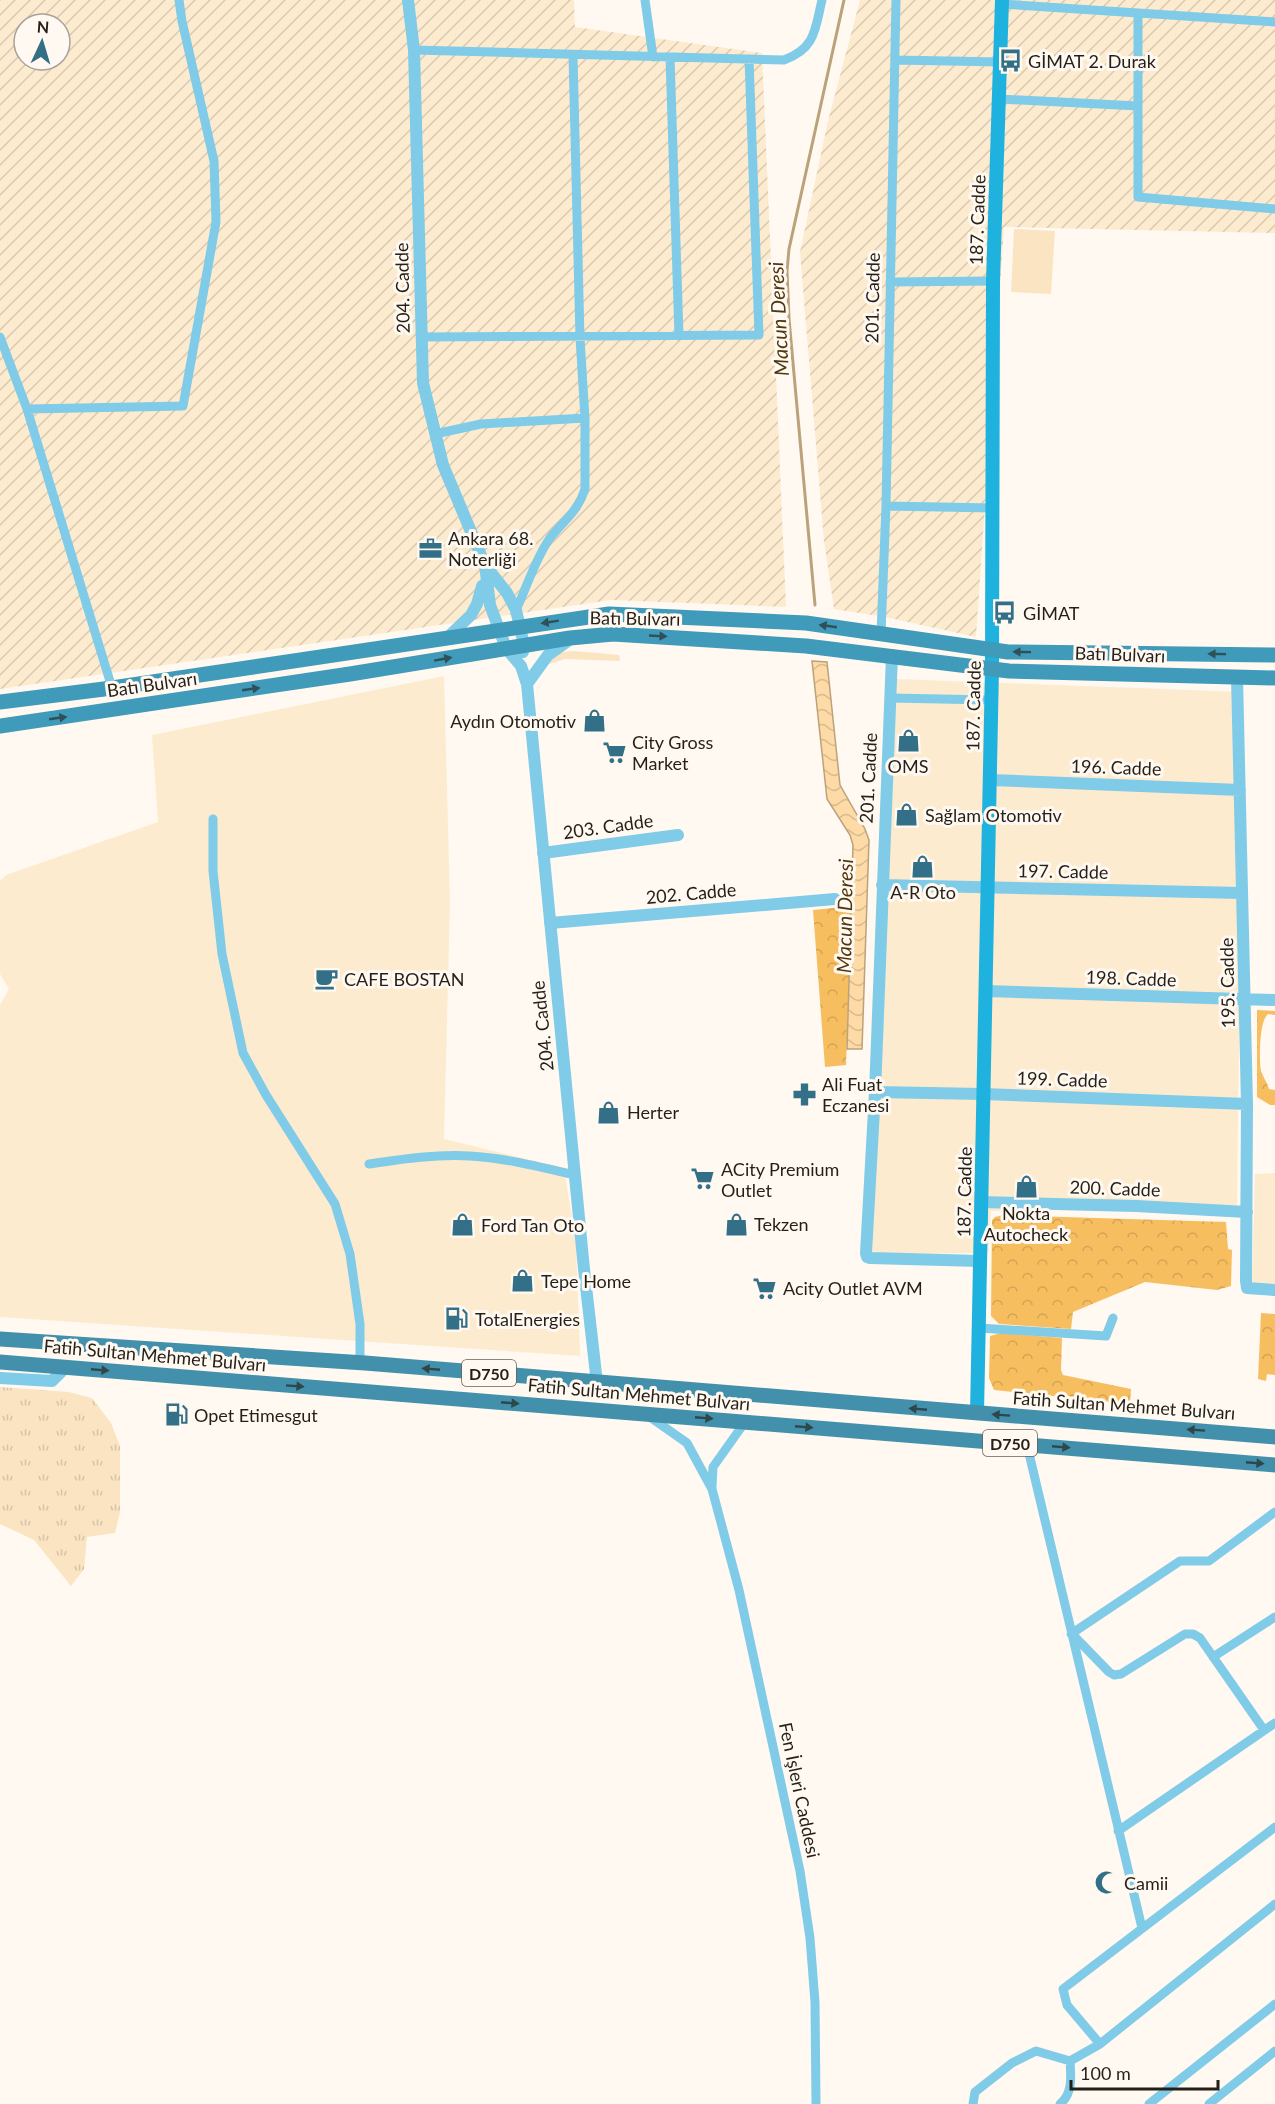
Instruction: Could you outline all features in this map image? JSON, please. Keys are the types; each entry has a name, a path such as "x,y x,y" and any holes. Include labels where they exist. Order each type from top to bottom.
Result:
{"highway":[{"name":"Fatih Sultan Mehmet Bulvarı","path":"0,1339 360,1363 1275,1437"},
{"name":"Fatih Sultan Mehmet Bulvarı","path":"0,1362 1275,1465"}],"main road":[{"name":"187. Cadde","path":"977,1413 992,668 993,282 1002,2"},
{"name":"Batı Bulvarı","path":"0,702 112,688 586,616 635,614 769,620 881,633 1008,652 1275,655"},
{"name":"Batı Bulvarı","path":"0,726 327,678 570,638 613,634 806,646 1009,671 1275,678"}],"street":[{"path":"27,409 183,406 216,222 214,161 179,0"},
{"name":"204. Cadde","path":"408,0 414,50 423,383 443,465 485,565 507,593 516,610 524,645 521,666"},
{"path":"645,0 653,57"},
{"path":"414,50 784,60 798,55 813,38 822,0"},
{"name":"201. Cadde","path":"881,633 886,506 896,0"},
{"path":"1002,2 1275,22"},
{"path":"1138,13 1138,197 1275,209"},
{"path":"516,610 541,554 551,537 570,518 585,489 585,418 580,338 573,55"},
{"path":"670,57 678,336"},
{"path":"421,338 759,335 749,59"},
{"path":"896,60 1000,62"},
{"path":"999,99 1138,106"},
{"path":"890,282 993,282"},
{"path":"0,337 27,409 112,688"},
{"path":"435,434 500,422 585,418"},
{"path":"886,506 992,508"},
{"name":"204. Cadde","path":"485,565 490,605 506,648 521,666 527,684 597,1383"},
{"path":"447,638 471,615 482,586 487,582"},
{"path":"527,684 548,655 570,638"},
{"name":"201. Cadde","path":"892,655 867,1257 980,1261"},
{"name":"195. Cadde","path":"1237,677 1247,1104 1247,1288 1275,1290"},
{"path":"890,698 991,700"},
{"name":"196. Cadde","path":"990,780 1240,790"},
{"path":"213,819 213,871 222,954 243,1053 266,1095 335,1204 350,1254 360,1324 360,1363"},
{"name":"203. Cadde","path":"543,853 678,835"},
{"name":"197. Cadde","path":"882,885 1242,893"},
{"name":"202. Cadde","path":"550,923 836,899"},
{"name":"198. Cadde","path":"986,991 1275,1000"},
{"name":"199. Cadde","path":"875,1092 1247,1104"},
{"path":"369,1164 416,1157 468,1156 504,1160 575,1175"},
{"name":"200. Cadde","path":"981,1202 1136,1206 1247,1212"},
{"path":"979,1328 1106,1336 1113,1318"},
{"path":"0,1378 52,1382 65,1368"},
{"path":"645,1414 687,1443 712,1489"},
{"path":"712,1489 713,1467 746,1422"},
{"path":"1026,1444 1142,1928"},
{"name":"Fen İşleri Caddesi","path":"712,1489 740,1590 800,1871 810,1938 815,2002 816,2104"},
{"path":"1071,1634 1180,1561 1209,1561 1275,1512"},
{"path":"1213,1657 1275,1617"},
{"path":"1071,1634 1114,1675 1121,1674 1185,1634 1193,1634 1200,1638 1264,1730"},
{"path":"1118,1831 1275,1723"},
{"path":"1100,2044 1067,2005 1063,1989 1275,1827"},
{"path":"973,2104 975,2092 1012,2063 1036,2051 1070,2061 1100,2044 1275,1904"},
{"path":"1149,2104 1275,2004"},
{"path":"1209,2104 1275,2051"},
{"path":"1060,2104 1066,2100 1071,2083 1070,2061"}],"shaded area":[{"path":"0,0 574,0 575,27 762,53 786,607 611,600 0,689"},
{"path":"860,0 1275,0 1275,233 1004,227 976,637 885,617 834,609 824,541 800,252 828,121"},
{"path":"444,676 450,902 444,1139 564,1168 576,1243 580,1356 0,1317 0,1005 9,989 0,974 0,881 6,875 158,822 152,735"},
{"path":"897,679 1243,692 1237,1207 991,1211 988,1253 870,1254"},
{"path":"1275,1173 1275,1288 1252,1287 1255,1174"}],"green space":[{"path":"1014,229 1055,231 1051,294 1011,292"},
{"path":"562,652 619,655 620,661 565,659 549,664 549,660"},
{"path":"852,906 846,1065 825,1067 813,910"},
{"path":"1257,1010 1275,1011 1275,1015 1268,1014 1265,1018 1260,1050 1261,1071 1269,1089 1275,1090 1275,1105 1270,1105 1257,1097"},
{"path":"1003,1215 1226,1222 1228,1249 1232,1250 1231,1286 1217,1290 1145,1282 1073,1312 1071,1329 999,1324 991,1316 992,1220"},
{"path":"1261,1313 1275,1314 1275,1375 1267,1374 1266,1381 1258,1379"},
{"path":"1001,1333 1062,1338 1061,1370 1063,1375 1131,1389 1130,1404 994,1390 989,1378 990,1336"},
{"path":"0,1387 69,1392 92,1398 111,1423 120,1446 120,1512 115,1533 87,1537 84,1569 71,1586 34,1540 0,1524"}],"water":[{"path":"812,661 827,662 840,785 869,840 862,1049 847,1049 853,845 850,835 827,799"}],"waterway":[{"name":"Macun Deresi","path":"815,605 789,319 787,271 789,249 844,0"}],"place":[{"name":"GİMAT 2. Durak","path":"1010,61"},
{"name":"Ankara 68. Noterliği","path":"430,548"},
{"name":"GİMAT","path":"1005,613"},
{"name":"Aydın Otomotiv","path":"594,721"},
{"name":"OMS","path":"908,740"},
{"name":"City Gross Market","path":"614,752"},
{"name":"Sağlam Otomotiv","path":"907,815"},
{"name":"A-R Oto","path":"923,866"},
{"name":"CAFE BOSTAN","path":"326,979"},
{"name":"Ali Fuat Eczanesi","path":"804,1094"},
{"name":"Herter","path":"609,1112"},
{"name":"ACity Premium Outlet","path":"703,1179"},
{"name":"Nokta Autocheck","path":"1026,1187"},
{"name":"Tekzen","path":"736,1224"},
{"name":"Ford Tan Oto","path":"463,1225"},
{"name":"Tepe Home","path":"523,1281"},
{"name":"Acity Outlet AVM","path":"765,1288"},
{"name":"TotalEnergies","path":"457,1319"},
{"name":"Opet Etimesgut","path":"176,1415"},
{"name":"Camii","path":"1106,1883"}]}
